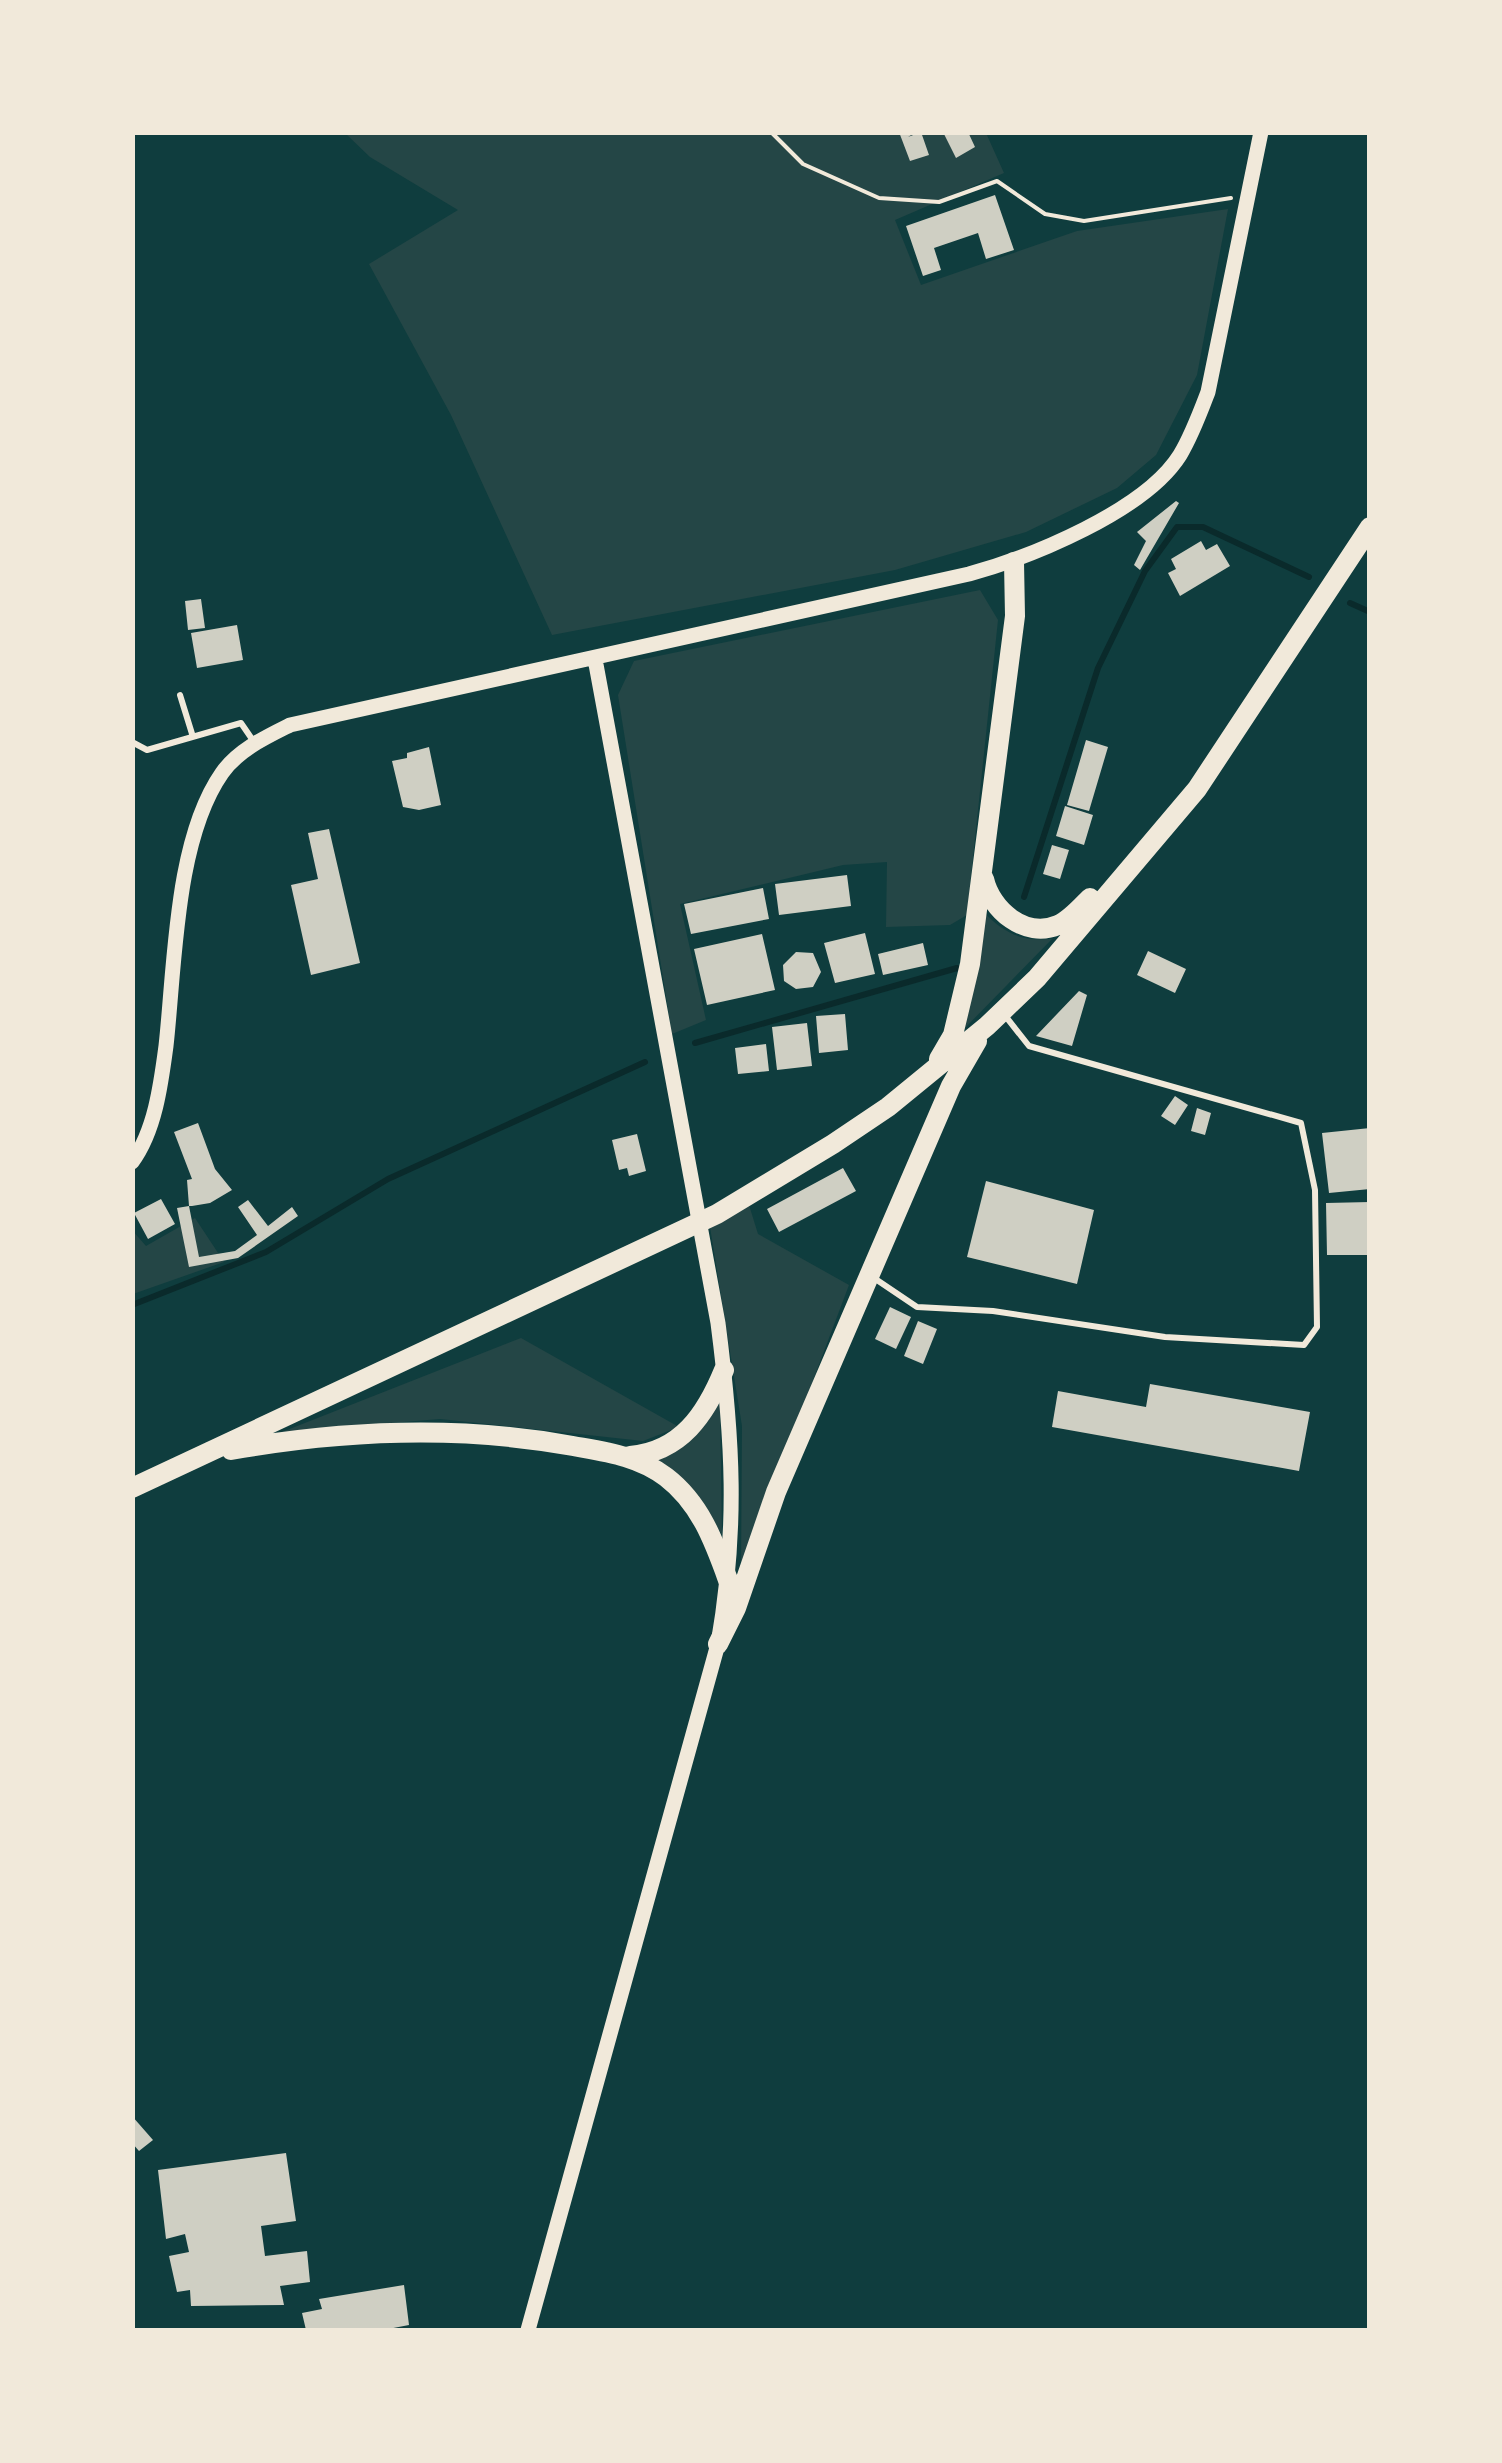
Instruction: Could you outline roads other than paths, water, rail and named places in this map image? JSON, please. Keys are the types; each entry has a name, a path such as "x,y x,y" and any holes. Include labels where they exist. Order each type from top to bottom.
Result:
{"main road":[{"path":"132,1488 716,1214 833,1144 922,1080 1037,978 1196,789 1370,527"},
{"path":"922,1080 953,1035 963,1002 1016,616 1014,562"},
{"path":"982,866 995,906 1016,923 1057,926 1154,840"},
{"path":"718,1644 736,1608 776,1492 951,1086 995,1018"},
{"path":"205,1454 357,1432 450,1431 542,1440 628,1456 645,1455 664,1448 690,1430 710,1404 724,1370"},
{"path":"628,1456 666,1477 685,1494 701,1515 728,1580"}],"street":[{"path":"132,1162 142,1148 162,1078 187,862 203,806 224,770 254,743 290,725 595,660 1014,562 1104,518 1142,493 1179,456 1208,392 1261,132"},
{"path":"528,2330 718,1644 728,1580 733,1477 732,1425 708,1269 595,660"}],"lane":[{"path":"180,695 192,737"},
{"path":"132,742 147,750 241,723 254,743"},
{"path":"870,1276 917,1307 994,1312 1166,1337 1304,1346 1317,1327 1314,1190 1301,1124 1029,1046 995,1018"}],"waterway":[{"path":"1024,897 1098,668 1145,571 1177,527 1203,527 1309,577"},
{"path":"1350,603 1370,612"},
{"path":"695,1043 957,968"},
{"path":"132,1305 266,1252 388,1179 645,1062"}]}
